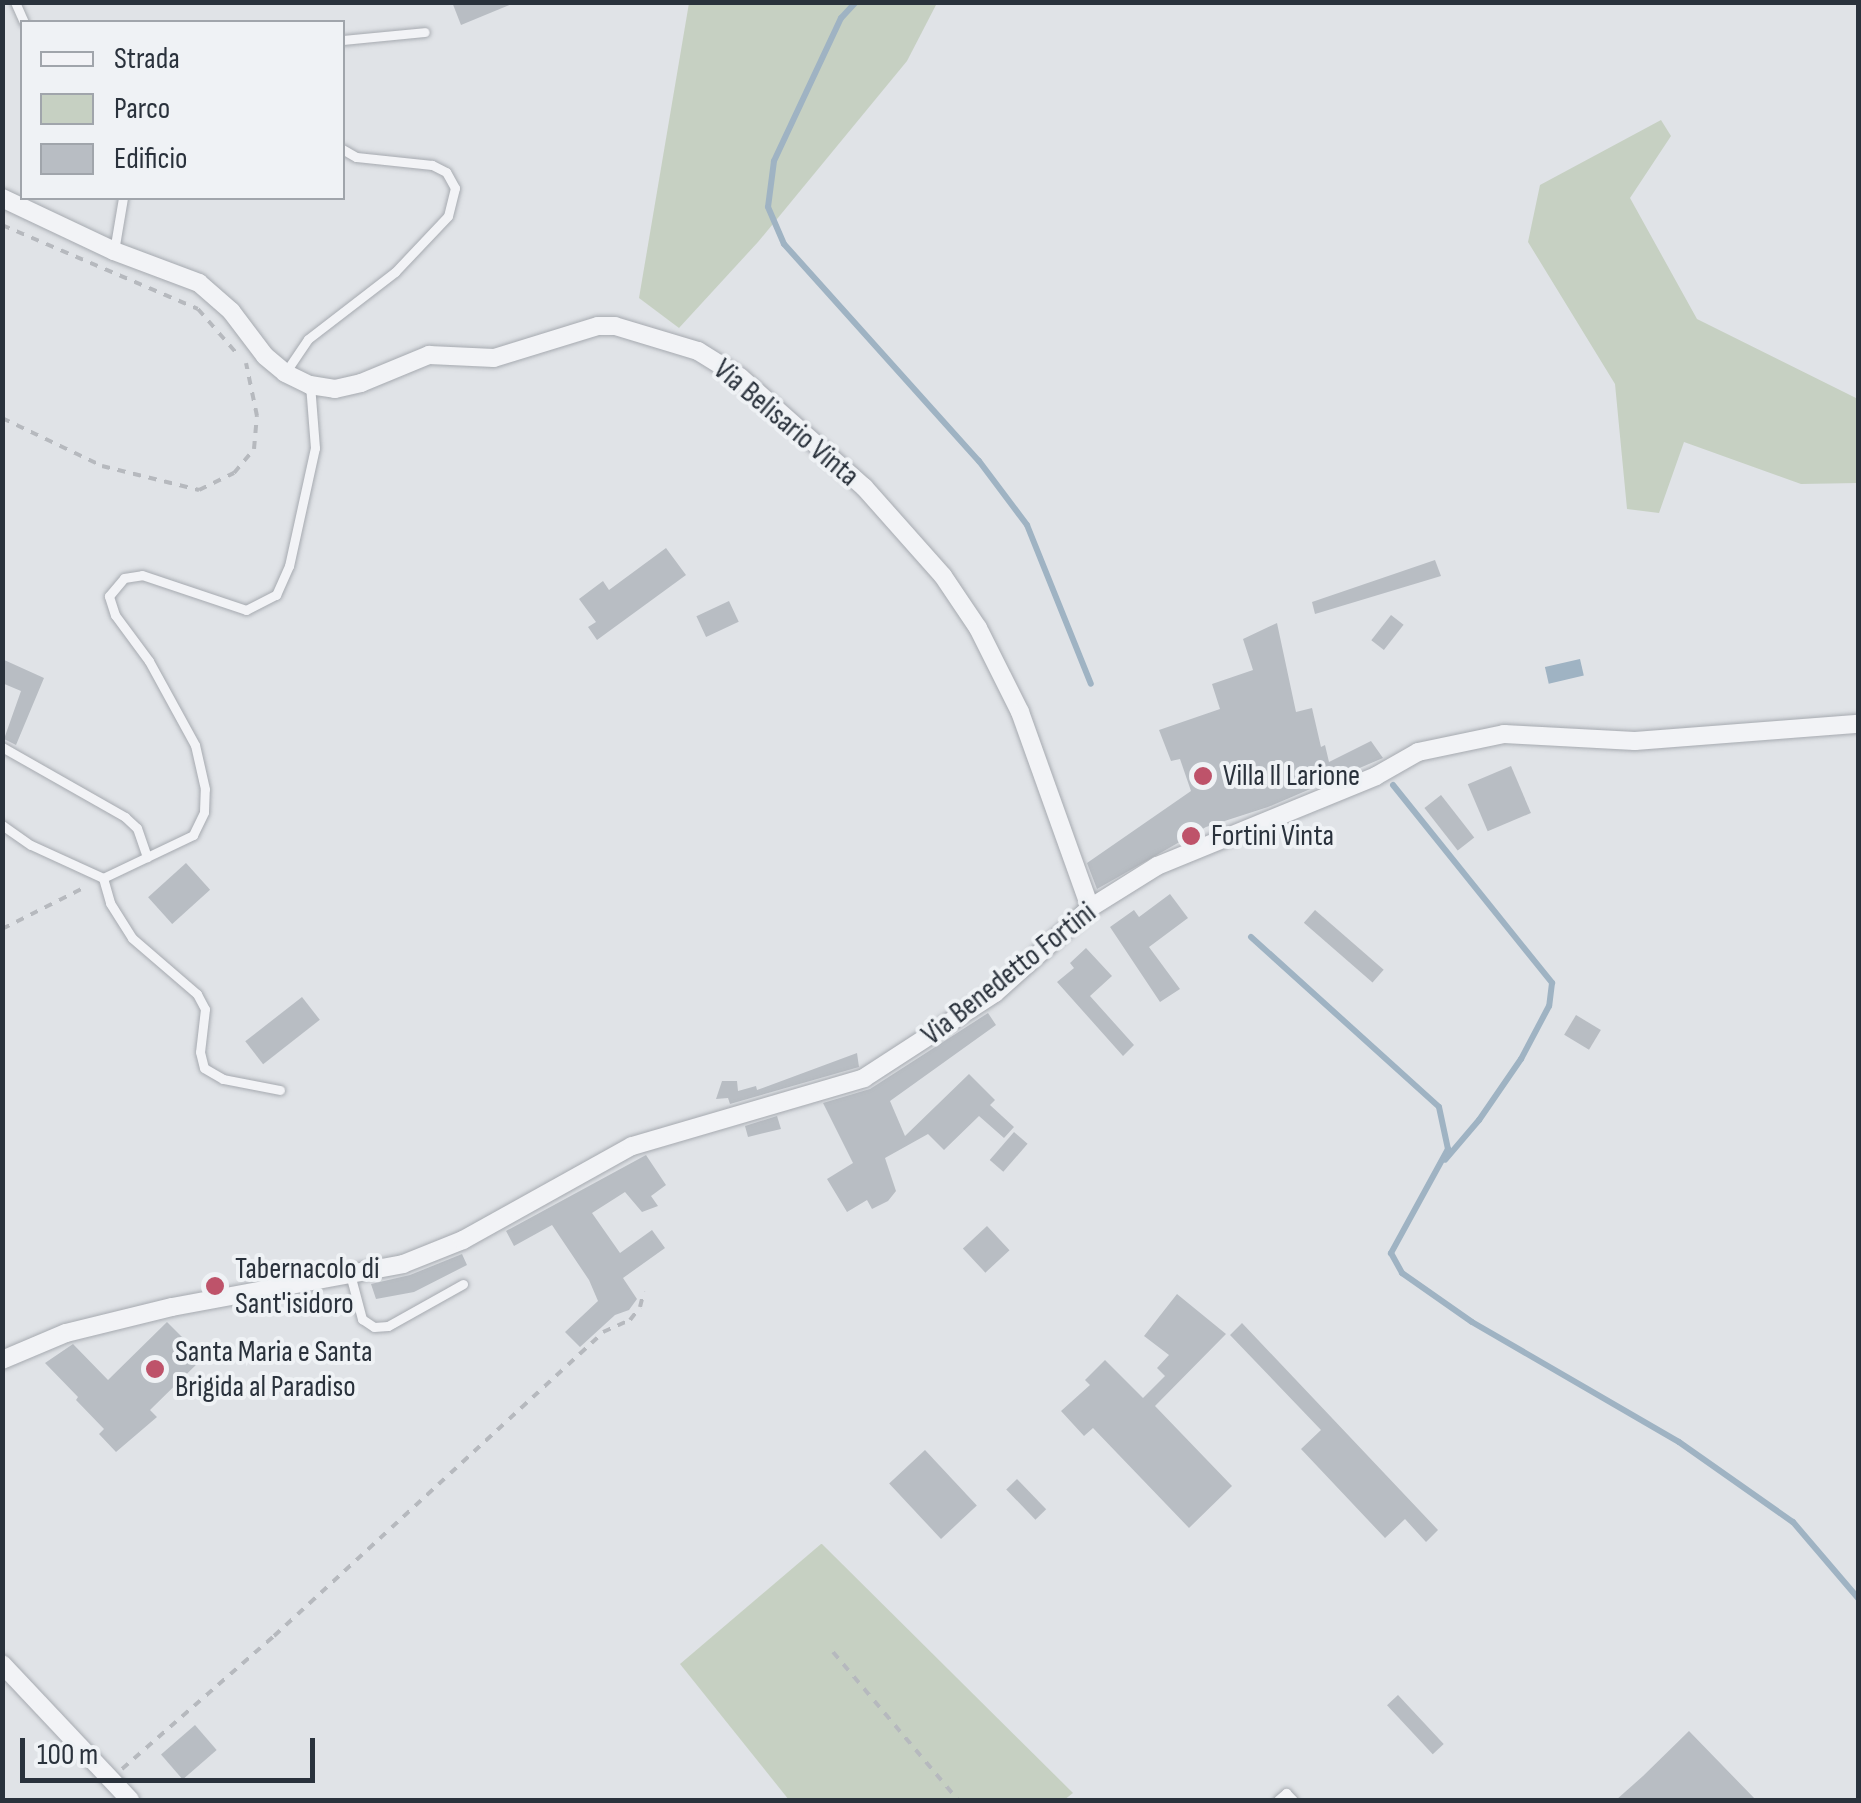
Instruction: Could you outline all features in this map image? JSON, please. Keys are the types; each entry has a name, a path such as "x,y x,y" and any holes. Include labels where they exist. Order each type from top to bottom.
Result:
{"street":[{"name":"Via Belisario Vinta","path":"2,198 114,251 188,276 209,289 285,374 310,385 335,389 362,384 428,355 494,358 598,326 615,326 698,351 740,377 864,487 943,576 978,628 1020,712 1090,908"},
{"name":"Via Benedetto Fortini","path":"2,1360 66,1333 158,1310 403,1264 463,1240 632,1146 693,1125 795,1102 884,1068 995,993 1090,908 1157,866 1376,776 1418,752 1504,734 1635,741 1858,724"},
{"path":"2,1664 130,1800"}],"lane":[{"path":"345,40 424,32"},
{"path":"285,374 308,339 394,272 448,216 456,188 446,172 432,165 356,157 345,151"},
{"path":"114,251 123,200"},
{"path":"2,825 30,845 103,878 193,835 204,812 196,744 116,615 109,596 124,578 142,575 246,610 276,595 290,566 316,448 310,385"},
{"path":"2,747 126,816 136,828 147,857"},
{"path":"103,878 110,903 132,938 197,994 205,1009 200,1052 204,1068 223,1079 280,1090"},
{"path":"350,1274 362,1319 374,1328 388,1326 463,1284"},
{"path":"1278,1800 1286,1793 1293,1800"}],"path":[{"path":"2,225 198,309 247,364 257,416 254,449 234,473 199,490 102,466 2,418"},
{"path":"2,930 103,878"},
{"path":"111,1779 274,1636 603,1332 630,1320 640,1308 644,1291"},
{"path":"833,1652 958,1800"}],"green space":[{"path":"689,3 937,3 907,61 758,242 679,328 639,298"},
{"path":"1661,120 1671,136 1630,198 1697,319 1858,399 1858,483 1801,484 1684,442 1659,513 1627,509 1615,384 1528,242 1540,185"},
{"path":"821,1544 1073,1793 1064,1800 789,1800 680,1664"}],"water":[{"path":"1580,659 1584,676 1549,684 1545,667"}],"building":[{"path":"452,2 513,2 514,3 461,25"},
{"path":"666,548 686,575 597,640 588,627 596,622 579,599 603,581 609,590"},
{"path":"1435,560 1441,576 1315,614 1312,602"},
{"path":"729,601 739,622 706,637 696,616"},
{"path":"1391,615 1404,625 1384,650 1371,640"},
{"path":"1277,623 1296,712 1312,708 1321,747 1325,745 1329,762 1371,741 1383,758 1268,807 1206,827 1097,889 1087,863 1191,791 1180,759 1171,761 1159,730 1220,709 1212,684 1253,670 1243,639"},
{"path":"2,659 44,678 16,745 4,739 21,691 2,683"},
{"path":"1511,766 1531,813 1488,831 1468,784"},
{"path":"1441,795 1474,838 1458,850 1424,808"},
{"path":"186,863 210,890 172,924 148,897"},
{"path":"1170,894 1188,918 1149,947 1180,989 1160,1002 1110,927 1134,910 1139,917"},
{"path":"1315,910 1384,970 1373,983 1304,923"},
{"path":"1086,948 1112,976 1090,996 1134,1045 1123,1056 1057,982 1074,968 1070,963"},
{"path":"302,997 320,1020 263,1064 245,1041"},
{"path":"988,1013 996,1025 890,1101 905,1136 969,1074 995,1100 990,1105 1014,1127 1004,1138 979,1116 944,1150 928,1134 885,1158 896,1191 888,1201 872,1209 867,1200 847,1212 827,1179 853,1163 823,1103 870,1089"},
{"path":"1576,1015 1601,1030 1589,1050 1564,1035"},
{"path":"857,1053 859,1067 730,1104 728,1098 716,1099 722,1081 737,1081 738,1091 756,1086 757,1090"},
{"path":"777,1116 781,1129 748,1137 745,1126"},
{"path":"1014,1132 1028,1144 1003,1172 990,1160"},
{"path":"646,1155 666,1185 651,1196 658,1206 642,1212 625,1192 592,1213 620,1253 652,1230 665,1248 623,1278 637,1299 629,1310 615,1315 580,1347 565,1332 598,1301 589,1280 552,1225 514,1246 506,1231"},
{"path":"987,1226 1010,1250 985,1273 963,1249"},
{"path":"462,1254 467,1265 414,1292 376,1299 371,1284 410,1275"},
{"path":"1177,1294 1226,1334 1155,1406 1232,1486 1189,1528 1093,1428 1084,1436 1061,1411 1090,1385 1085,1380 1105,1360 1143,1398 1165,1376 1157,1368 1169,1355 1144,1336"},
{"name":"Santa Maria e Santa Brigida al Paradiso","path":"167,1322 203,1358 150,1410 157,1417 116,1452 99,1434 104,1429 45,1363 73,1344 108,1380"},
{"path":"1242,1323 1438,1530 1426,1542 1405,1519 1385,1538 1301,1449 1321,1430 1230,1335"},
{"path":"925,1450 977,1506 941,1539 889,1483"},
{"path":"1017,1479 1046,1509 1035,1520 1006,1489"},
{"path":"1398,1695 1444,1744 1433,1754 1387,1705"},
{"path":"195,1725 217,1750 183,1779 161,1755"},
{"path":"1689,1731 1756,1800 1616,1800 1643,1776"}],"waterway":[{"path":"856,2 841,18 774,161 768,207 784,244 979,461 1027,525 1091,684"},
{"path":"1393,785 1552,983 1549,1006 1521,1059 1479,1120 1445,1160"},
{"path":"1251,937 1439,1107 1448,1149 1391,1253 1402,1273 1472,1322 1679,1442 1793,1522 1858,1598"}],"place":[{"name":"Villa Il Larione","path":"1203,776"},
{"name":"Fortini Vinta","path":"1191,836"},
{"name":"Tabernacolo di Sant'isidoro","path":"215,1286"},
{"name":"Santa Maria e Santa Brigida al Paradiso","path":"155,1369"}]}
